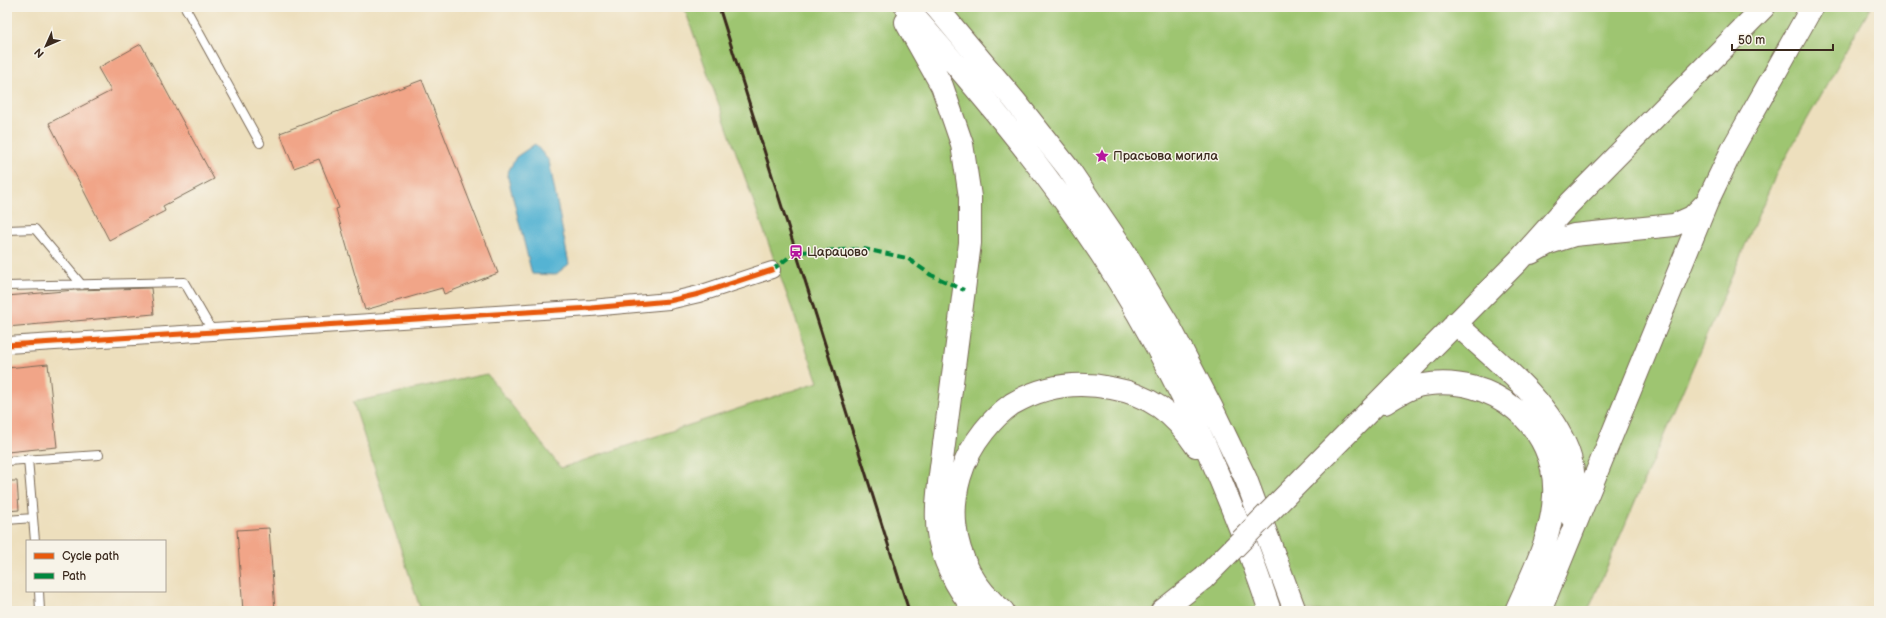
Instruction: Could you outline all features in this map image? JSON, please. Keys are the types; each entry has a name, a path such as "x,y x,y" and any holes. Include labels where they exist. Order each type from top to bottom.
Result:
{"main road":[{"path":"897,7 942,86 962,144 970,197 970,243 939,483 936,521 944,558 957,586 977,611"},
{"path":"906,7 998,116 1050,182 1101,254 1156,347 1191,415 1226,492 1270,611"},
{"path":"936,7 1015,100 1068,168 1119,243 1171,329 1211,406 1246,480 1271,543 1295,611"},
{"path":"1171,611 1518,260 1570,203 1764,7"},
{"path":"1540,611 1707,202 1737,140 1812,7"},
{"path":"1518,260 1550,242 1574,235 1674,225 1692,217 1707,202"},
{"path":"1455,323 1521,385 1541,406 1558,429 1568,453 1574,480 1574,505 1568,545"},
{"path":"1368,412 1400,394 1422,385 1445,383 1469,386 1495,395 1515,408 1533,426 1546,448 1554,472 1554,502 1547,538 1516,611"},
{"path":"1003,611 979,587 966,565 957,540 954,514 956,490 962,467 974,443 991,422 1011,405 1037,392 1064,386 1092,384 1122,390 1147,399 1168,412 1187,433 1226,492"},
{"path":"1271,543 1310,611"},
{"path":"1162,611 1204,578"}],"street":[{"path":"7,345 591,308 669,301 699,294 772,270"}],"lane":[{"path":"184,7 260,143"},
{"path":"7,230 35,229 82,285"},
{"path":"7,286 184,282 213,332"},
{"path":"7,461 99,455"},
{"path":"28,460 35,540"},
{"path":"7,520 33,518"},
{"path":"39,592 40,611"}],"green space":[{"path":"684,7 1871,7 1775,176 1588,611 421,611 353,402 487,374 561,468 818,382"}],"water":[{"path":"535,144 549,161 569,264 555,275 532,274 507,174 516,157"}],"building":[{"path":"141,44 214,179 163,206 165,211 109,240 49,123 111,91 98,68"},
{"path":"422,80 498,273 444,294 442,288 365,310 336,209 339,208 319,159 294,168 280,133"},
{"path":"151,288 154,314 7,327 7,296 75,290"},
{"path":"48,364 57,447 7,452 7,368"},
{"path":"7,481 17,481 19,510 7,511"},
{"path":"269,528 275,611 243,611 237,530"}],"railway":[{"path":"719,7 909,611"}],"marked path":[{"path":"772,270 796,252 864,249 907,258 931,275 964,290"}],"cycle path":[{"path":"7,345 591,308 669,301 699,294 772,270"}],"place":[{"name":"Прасьова могила","path":"1102,156"},
{"name":"Царацово","path":"796,252"}]}
